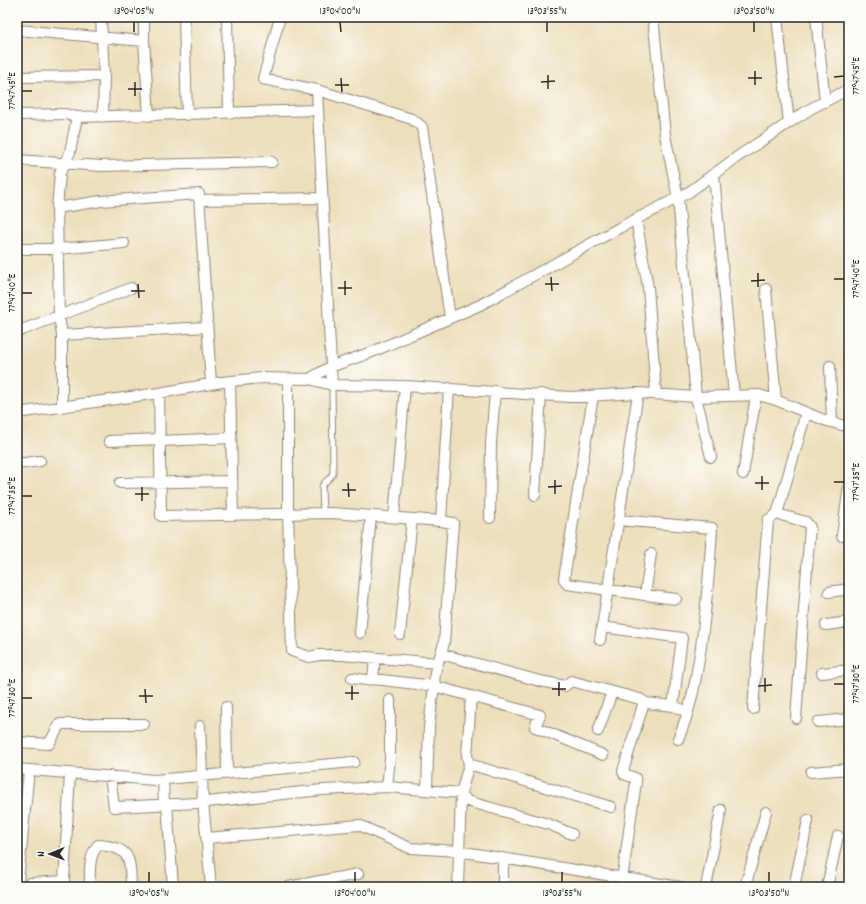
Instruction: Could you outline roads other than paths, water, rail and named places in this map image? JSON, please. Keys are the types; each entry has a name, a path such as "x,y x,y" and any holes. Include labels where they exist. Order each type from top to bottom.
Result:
{"street":[{"path":"101,17 104,76 103,117"},
{"path":"144,17 149,116"},
{"path":"184,17 187,115"},
{"path":"227,17 229,113"},
{"path":"280,17 263,79 316,90 412,119 422,127 450,318"},
{"path":"653,17 665,135 678,198 696,397 711,457"},
{"path":"777,17 789,123"},
{"path":"816,17 825,102"},
{"path":"17,30 144,40"},
{"path":"17,77 104,76"},
{"path":"309,379 330,367 372,352 480,305 636,219 689,192 789,123 849,89"},
{"path":"316,90 332,385"},
{"path":"17,115 65,114 77,117 103,117 317,110"},
{"path":"62,406 62,334 59,316 57,208 60,172 70,152 77,117"},
{"path":"17,160 65,162 100,166 272,162"},
{"path":"714,175 734,396"},
{"path":"57,208 101,201 199,194 211,384"},
{"path":"199,200 321,198"},
{"path":"636,219 648,287 656,394"},
{"path":"17,249 58,249 124,243"},
{"path":"17,332 131,288"},
{"path":"766,289 776,400"},
{"path":"62,334 207,327"},
{"path":"830,366 832,422"},
{"path":"17,413 159,393 230,381 262,378 309,379 332,385 449,388 570,397 638,393 696,397 756,396 776,400 806,413 849,427"},
{"path":"288,379 288,514 292,651 309,657 319,655 439,659 565,686 571,681 640,699 646,703 673,706 688,712"},
{"path":"230,381 233,515"},
{"path":"394,517 405,386"},
{"path":"442,521 449,388"},
{"path":"490,518 491,443 495,391"},
{"path":"159,393 161,516 323,513 394,517 453,523 444,643 439,659 434,686 429,726 426,790"},
{"path":"600,640 638,393"},
{"path":"535,495 541,394"},
{"path":"593,396 564,579 566,584 676,600"},
{"path":"743,474 756,396"},
{"path":"753,709 768,520 776,514 806,413"},
{"path":"109,441 231,438"},
{"path":"17,464 40,461"},
{"path":"120,483 160,481 232,481"},
{"path":"842,536 849,485"},
{"path":"776,514 806,522 810,527 796,718"},
{"path":"360,633 371,516"},
{"path":"400,634 412,519"},
{"path":"618,520 712,528 705,614 694,692 678,740"},
{"path":"645,596 651,554"},
{"path":"829,592 849,589"},
{"path":"826,625 849,622"},
{"path":"602,627 682,638 673,706"},
{"path":"373,679 375,658"},
{"path":"822,673 849,670"},
{"path":"352,678 434,686 540,715 535,727 603,755"},
{"path":"598,730 612,692"},
{"path":"458,887 461,793 469,764 467,756 471,696"},
{"path":"387,787 390,758 390,700"},
{"path":"622,882 636,782 636,778 624,774 624,771 643,705 646,703"},
{"path":"226,707 227,773"},
{"path":"818,722 849,719"},
{"path":"17,742 50,744 60,724 144,724"},
{"path":"200,726 203,802 212,887"},
{"path":"17,769 163,779 354,762"},
{"path":"469,764 611,807"},
{"path":"811,772 849,769"},
{"path":"29,770 18,882 30,885 64,884 70,773"},
{"path":"110,776 114,807 203,802 322,790 387,787 461,793 467,801 548,824 572,834"},
{"path":"163,779 173,887"},
{"path":"706,887 721,810"},
{"path":"745,887 766,812"},
{"path":"794,887 808,820"},
{"path":"207,838 359,825 410,848 458,851 503,858 622,882 680,887"},
{"path":"827,887 838,836"},
{"path":"90,887 92,852 98,845 111,846 121,850 130,861 131,887"},
{"path":"503,858 503,887"},
{"path":"288,887 358,874"}],"lane":[{"path":"323,513 322,487 323,484 331,478 334,472 332,385"}]}
